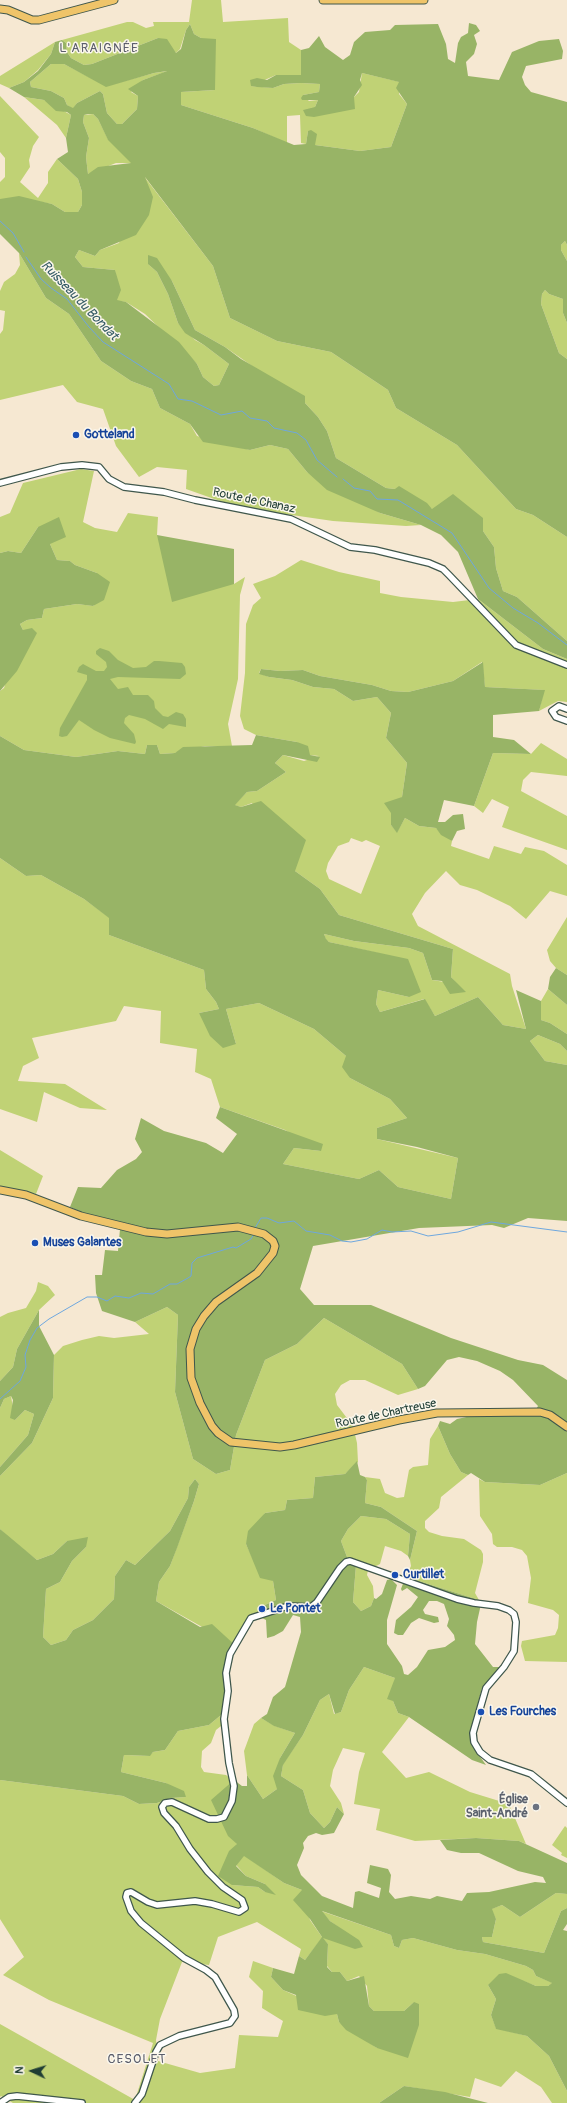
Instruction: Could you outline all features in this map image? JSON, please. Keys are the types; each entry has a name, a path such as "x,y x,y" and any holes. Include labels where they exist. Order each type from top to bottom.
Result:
{"main road":[{"path":"0,9 8,10 32,20 40,20 114,0"},
{"path":"323,0 424,0"},
{"name":"Route de Chartreuse","path":"0,1190 26,1194 81,1216 146,1232 178,1233 232,1226 255,1231 270,1238 274,1243 271,1257 257,1273 225,1294 209,1309 196,1329 190,1350 191,1378 200,1403 212,1426 221,1436 231,1442 280,1447 399,1420 437,1413 540,1412 550,1415 567,1427"}],"street":[{"name":"Route de Chanaz","path":"0,483 61,468 82,465 98,467 109,479 124,487 164,492 195,500 291,519 350,547 429,563 443,569 449,574 516,645 567,665"},
{"path":"567,709 559,706 552,711 554,715 567,721"},
{"path":"135,2103 142,2094 156,2052 160,2045 179,2036 230,2023 235,2016 233,2007 215,1977 206,1970 184,1958 141,1923 129,1907 126,1897 127,1893 131,1892 148,1902 157,1905 195,1901 212,1904 239,1912 245,1908 242,1900 223,1887 208,1872 190,1849 176,1826 164,1813 162,1808 164,1803 172,1802 208,1818 217,1819 224,1817 231,1804 234,1786 229,1762 224,1718 228,1691 226,1673 230,1654 251,1618 288,1606 311,1607 317,1602 340,1568 346,1562 350,1561 457,1599 498,1606 509,1610 514,1614 516,1622 514,1650 504,1667 486,1688 473,1733 474,1742 480,1752 490,1760 531,1774 567,1803"},
{"path":"0,2103 9,2097 17,2096 82,2103"}],"green space":[{"path":"192,0 221,0 223,22 288,18 289,42 301,50 301,75 276,75 251,86 273,88 284,84 320,84 319,92 303,95 309,101 318,100 315,107 354,97 359,92 362,73 400,82 399,94 407,104 391,147 360,151 315,145 308,131 306,144 301,143 300,115 287,116 287,143 253,128 181,105 181,92 215,90 201,38 194,34 190,24 186,30 180,49 176,53 158,38 92,64 84,65 71,58 67,52 66,43 62,40 127,22 133,22 146,28 154,26 153,22 189,22"},
{"path":"469,23 476,25 480,31 474,35 477,44 474,54 466,62 468,76 499,80 512,52 539,41 559,39 563,51 562,59 526,66 522,77 525,85 531,92 567,102 567,245 565,241 561,245 561,250 567,261 567,323 563,313 563,299 549,294 545,290 542,294 541,304 559,353 567,359 567,537 533,515 516,509 457,445 396,408 388,390 331,352 277,341 230,318 213,266 145,177 153,197 149,215 136,235 100,250 95,256 79,250 75,257 83,267 115,270 121,290 117,300 126,302 179,342 197,364 203,377 214,386 219,385 229,364 185,333 178,323 168,294 157,272 148,264 148,255 157,258 172,281 195,330 225,347 241,359 305,396 305,403 318,417 327,431 336,458 386,488 395,489 399,486 427,503 432,509 453,494 483,518 483,531 494,547 496,568 503,591 517,597 567,641 567,659 543,649 478,599 458,552 441,535 421,525 380,513 327,490 307,472 288,449 270,445 250,450 203,442 190,424 160,408 152,389 131,381 101,361 69,314 46,298 19,253 0,234 0,199 19,196 52,204 65,212 78,212 82,205 82,192 78,179 57,159 68,152 66,138 71,115 67,112 56,111 44,100 24,97 9,88 24,82 38,71 51,54 55,42 62,40 66,43 67,52 71,58 84,65 92,64 158,38 167,39 176,53 181,49 186,30 190,24 194,34 201,38 216,39 215,90 181,92 181,105 253,128 294,145 306,144 308,131 311,130 317,134 315,145 360,151 391,147 407,104 396,88 399,82 362,73 360,80 362,85 354,97 355,109 314,117 306,116 303,110 315,107 318,100 302,100 301,98 303,95 319,92 320,84 284,84 273,88 251,86 250,80 257,78 267,80 276,75 301,75 301,50 309,48 319,36 325,47 343,60 350,55 354,42 365,32 390,30 395,25 438,24 446,44 448,59 455,63 458,43 461,37 468,33","holes":["51,64 64,64 106,87 154,73 167,71 143,80 128,89 138,96 137,109 122,124 117,124 107,113 103,94 100,91 77,103 73,108 67,105 64,98 51,91 31,87 30,82","93,114 98,119 108,140 131,163 98,167 88,174 86,157 89,138 83,122 84,115"]},
{"path":"55,42 51,54 38,70 24,82 9,88 0,84 0,76"},
{"path":"51,64 64,64 106,86 154,73 168,71 143,80 131,92 138,96 137,109 122,124 117,124 107,113 103,94 100,91 77,103 73,109 67,105 64,98 51,91 31,87 30,82"},
{"path":"0,96 39,137 33,146 29,160 30,167 20,182 38,198 48,183 48,172 57,159 78,179 82,192 82,205 78,212 65,212 52,204 36,201 0,199 0,182 5,177 5,158 0,152"},
{"path":"24,97 44,100 71,115 66,138 57,125"},
{"path":"93,114 98,119 108,139 132,163 116,163 88,174 86,157 89,138 83,122 84,115"},
{"path":"143,175 213,266 230,318 277,341 331,352 388,390 396,408 457,445 516,509 533,515 567,537 567,641 517,597 503,591 496,568 494,547 483,531 432,509 395,489 386,488 336,458 327,431 318,417 305,403 225,347 195,330 172,281 148,264 157,272 168,294 178,323 195,340 229,364 219,385 214,386 203,377 197,364 145,314 126,302 117,301 115,270 83,267 75,257 79,250 95,256 100,250 119,243"},
{"path":"565,241 567,245 567,261 561,250 561,245"},
{"path":"19,253 46,298 69,314 101,361 131,381 152,389 160,408 190,424 197,436 250,450 270,445 288,449 307,472 380,513 421,525 406,526 333,521 237,507 186,489 187,470 157,467 139,477 116,446 103,409 77,402 63,385 0,400 0,334 3,330 5,311 0,310 0,291 4,282 15,274 20,265"},
{"path":"545,290 549,294 563,299 563,313 567,323 567,359 559,353 541,304 542,294"},
{"path":"81,469 94,471 83,522 95,528 117,532 128,513 158,517 157,535 234,584 245,577 240,595 238,679 228,724 232,746 205,746 175,753 160,754 157,745 147,745 145,754 118,751 76,757 24,750 0,736 0,691 4,688 23,630 20,624 27,620 42,618 44,609 77,604 94,606 97,573 75,565 70,561 57,560 50,544 38,527 21,553 8,551 0,553 0,517 10,513 23,483"},
{"path":"59,517 66,537 50,544 57,560 70,561 75,565 97,573 110,582 104,600 93,606 77,604 44,609 42,618 27,620 20,624 23,630 32,628 37,633 17,671 0,691 0,553 8,551 21,553 38,527"},
{"path":"157,535 234,549 234,584 172,602"},
{"path":"301,560 339,572 380,581 380,593 401,597 453,602 478,599 543,649 567,659 567,702 558,701 539,711 544,690 485,687 482,662 453,681 408,692 391,691 372,685 320,676 303,670 280,671 261,669 259,673 269,677 292,680 313,687 334,689 353,701 377,697 391,713 386,738 407,763 402,797 391,813 391,825 397,832 405,818 419,826 436,828 452,841 451,846 489,859 494,846 521,854 525,847 544,851 567,865 567,896 550,891 526,919 510,906 477,890 460,885 446,871 425,893 412,914 418,926 510,974 512,986 526,1029 503,1025 478,997 435,1016 424,999 380,1012 376,1004 378,990 409,997 408,960 329,942 326,940 324,934 354,941 409,948 423,953 432,980 457,984 451,977 453,949 339,915 320,889 295,871 252,803 241,807 234,805 247,792 257,791 286,772 275,763 283,755 304,761 319,756 309,755 297,742 256,735 244,729 240,716 245,673 246,624 253,605 261,598 253,584 275,576","holes":["351,838 362,842 366,840 380,846 361,894 329,879 326,871 328,863 338,846 349,842"]},
{"path":"100,648 109,651 118,660 133,668 146,667 154,661 182,663 185,667 186,674 180,679 118,677 110,679 118,689 128,687 133,695 148,695 154,701 155,708 163,716 168,717 176,712 183,714 186,719 186,727 169,724 163,729 145,719 129,715 125,718 124,723 134,734 135,744 110,738 79,720 67,736 59,736 60,728 87,680 87,675 77,672 79,667 83,664 96,671 104,671 107,667 106,662 96,654 96,651"},
{"path":"483,662 485,687 545,690 539,711 493,715 493,737 514,740 531,754 493,753 474,806 444,800 438,822 445,822 453,815 463,814 465,829 457,831 452,841 441,835 436,828 419,826 405,818 397,833 391,825 391,813 384,803 402,797 407,763 386,738 391,713 377,697 353,701 334,689 313,687 292,680 259,674 261,669 280,671 303,670 320,676 372,685 391,691 408,692 453,681"},
{"path":"256,735 297,742 308,746 310,755 320,757 317,762 283,755 275,763 286,772 257,791 247,792 235,805 241,807 261,801 306,840 295,871 320,889 339,915 453,949 451,977 466,992 450,994 442,981 432,980 423,953 409,948 354,941 324,934 329,942 408,959 421,992 409,997 378,990 376,1004 380,1012 425,999 435,1016 478,997 503,1025 526,1029 516,990 541,1001 541,1020 550,1023 567,1034 567,1051 560,1044 538,1035 530,1041 545,1061 567,1065 567,1221 528,1218 504,1228 492,1225 419,1228 313,1246 300,1289 314,1305 371,1305 451,1338 518,1360 543,1365 567,1380 567,1473 540,1485 485,1482 471,1473 468,1475 461,1472 450,1454 438,1426 440,1421 450,1424 457,1419 476,1415 533,1415 538,1406 513,1380 500,1371 477,1361 459,1357 447,1360 425,1386 418,1389 402,1364 324,1318 297,1344 265,1360 236,1435 230,1470 216,1474 193,1459 175,1392 178,1315 167,1307 135,1322 102,1311 96,1293 95,1275 102,1275 105,1250 118,1251 120,1229 70,1207 78,1187 101,1188 117,1170 136,1159 142,1152 135,1139 141,1118 164,1131 206,1143 223,1153 237,1134 216,1118 220,1107 323,1144 321,1151 294,1148 283,1164 359,1179 379,1170 398,1187 451,1199 458,1158 417,1147 377,1139 377,1128 407,1118 390,1099 350,1078 342,1067 346,1056 314,1029 259,1003 226,1009 236,1044 223,1048 210,1036 199,1013 219,1009 216,1002 206,989 204,970 109,935 109,918 84,899 41,875 26,876 0,858 0,736 24,750 76,757 118,751 145,754 147,745 157,745 160,754 175,753 183,747 252,745"},
{"path":"541,743 567,759 567,776 531,772 523,780 521,791 567,816 567,850 502,827 509,807 492,799 483,813 474,806 493,753 531,754"},
{"path":"0,858 26,876 41,875 84,899 110,918 109,935 204,970 206,989 216,1002 219,1009 199,1013 236,1044 226,1009 259,1003 314,1029 346,1056 350,1078 390,1099 407,1118 377,1128 377,1139 458,1158 451,1199 398,1187 379,1170 359,1179 283,1164 294,1148 321,1151 285,1130 220,1107 211,1079 195,1072 197,1049 160,1043 161,1011 124,1006 116,1021 32,1038 39,1058 23,1066 18,1081 65,1084 107,1110 80,1108 44,1092 37,1122 0,1109"},
{"path":"567,917 567,975 556,968 550,961 547,950"},
{"path":"556,968 567,975 567,1005 548,989 550,977"},
{"path":"548,989 567,1005 567,1034 550,1023 541,1020 541,1001"},
{"path":"538,1035 560,1044 567,1051 567,1065 545,1061 530,1041"},
{"path":"0,1150 43,1176 36,1194 0,1186"},
{"path":"38,1282 48,1286 55,1295 39,1310 17,1349 13,1367 0,1381 0,1317 26,1308 36,1291"},
{"path":"167,1307 178,1315 175,1392 193,1459 216,1474 230,1470 236,1435 265,1360 297,1344 324,1318 402,1364 418,1389 398,1395 365,1380 350,1380 341,1385 335,1394 337,1405 353,1426 357,1443 358,1462 345,1474 315,1477 313,1498 287,1500 285,1510 265,1513 246,1544 252,1557 273,1581 276,1600 265,1605 262,1618 252,1621 236,1646 156,1601 159,1582 170,1566 194,1501 199,1484 195,1479 189,1487 188,1498 170,1531 135,1565 126,1560 115,1576 114,1599 93,1620 73,1630 66,1640 51,1645 43,1637 46,1589 60,1582 72,1561 86,1547 67,1541 53,1554 37,1560 10,1539 0,1529 0,1476 32,1443 53,1398 54,1355 63,1346 99,1336 114,1338 149,1334 135,1322"},
{"path":"39,1310 39,1326 54,1355 53,1398 32,1443 0,1476 0,1467 28,1435 34,1414 25,1410 15,1420 10,1418 13,1400 11,1396 4,1399 0,1408 0,1381 13,1367 17,1349"},
{"path":"11,1396 15,1420 25,1410 34,1414 28,1435 0,1467 0,1408 4,1399"},
{"path":"438,1426 450,1454 461,1472 468,1475 441,1497 439,1508 425,1521 425,1528 429,1532 442,1536 464,1539 481,1550 483,1554 483,1562 475,1593 479,1600 406,1577 411,1566 410,1560 417,1531 381,1507 365,1503 367,1480 365,1477 380,1479 385,1493 397,1498 404,1497 409,1470 413,1467 428,1465 430,1439"},
{"path":"357,1461 360,1475 365,1477 367,1480 365,1503 381,1507 417,1531 410,1560 408,1556 410,1534 386,1519 361,1516 348,1529 341,1541 347,1557 356,1565 353,1602 361,1611 371,1606 374,1598 376,1599 382,1594 387,1580 391,1579 397,1585 387,1620 387,1644 402,1666 404,1674 408,1675 417,1667 428,1650 445,1647 455,1640 454,1635 447,1626 449,1619 444,1604 437,1601 429,1601 423,1610 425,1614 438,1617 439,1622 434,1623 419,1618 411,1623 403,1635 394,1633 396,1620 411,1607 418,1597 407,1588 402,1591 401,1589 408,1570 406,1577 479,1600 481,1604 477,1622 475,1644 493,1667 500,1667 482,1688 470,1734 476,1751 486,1765 472,1760 409,1717 398,1713 393,1701 387,1699 395,1678 364,1667 349,1690 341,1712 335,1714 329,1694 320,1700 303,1735 283,1765 281,1776 303,1790 310,1813 324,1828 330,1822 337,1807 344,1814 334,1833 322,1835 316,1833 308,1836 303,1843 304,1848 297,1865 301,1875 322,1896 353,1908 355,1892 359,1891 379,1898 381,1888 367,1883 370,1865 388,1869 391,1875 389,1892 395,1899 411,1896 430,1899 437,1896 462,1901 467,1893 489,1892 535,1882 546,1883 543,1877 518,1871 479,1853 461,1853 447,1850 440,1840 476,1838 519,1841 567,1863 567,1894 556,1893 520,1917 502,1905 492,1909 496,1919 492,1937 482,1937 483,1942 544,1953 561,1911 567,1908 567,1924 563,1930 567,1931 567,2091 549,2056 527,2036 496,2029 491,2015 496,1999 488,1985 499,1974 506,1973 536,1986 548,1986 552,1983 536,1976 533,1970 526,1966 485,1954 457,1950 413,1938 402,1940 399,1948 394,1946 391,1935 322,1911 330,1921 359,1940 363,1947 355,1949 323,1938 328,1944 327,1967 332,1972 340,1972 347,1981 364,1976 369,2006 374,2011 404,2011 414,2002 419,2004 419,2025 408,2058 377,2048 346,2030 339,2022 337,2014 325,2016 298,2010 296,1995 283,1990 271,1977 273,1968 294,1974 299,1956 305,1960 322,1937 310,1919 293,1900 302,1890 284,1883 244,1856 236,1866 246,1876 265,1884 276,1895 265,1892 258,1887 232,1885 218,1876 229,1851 237,1844 228,1836 211,1800 234,1780 242,1786 247,1786 247,1775 263,1799 277,1789 273,1776 280,1758 295,1733 274,1726 261,1718 267,1714 273,1697 285,1687 301,1632 300,1617 293,1615 283,1631 267,1638 266,1620 262,1618 265,1605 276,1600 273,1581 260,1578 246,1544 248,1531 265,1513 285,1510 287,1500 313,1498 315,1477 345,1474"},
{"path":"567,1473 567,1662 525,1661 521,1646 522,1641 555,1635 558,1628 559,1615 553,1610 528,1603 531,1578 527,1556 522,1550 512,1547 497,1547 493,1544 492,1534 480,1516 479,1479 485,1482 540,1485"},
{"path":"195,1479 199,1484 194,1501 170,1566 159,1582 156,1601 200,1627 212,1624 236,1646 228,1669 229,1698 221,1715 209,1725 178,1731 165,1750 153,1752 150,1756 124,1755 121,1772 166,1783 184,1791 186,1797 171,1798 157,1803 139,1804 123,1796 0,1780 0,1529 37,1560 53,1554 67,1541 88,1537 86,1547 72,1561 60,1582 46,1589 43,1637 51,1645 66,1640 73,1630 93,1620 114,1599 115,1576 126,1560 135,1565 170,1531 188,1498 189,1487"},
{"path":"361,1516 386,1519 410,1534 408,1556 401,1551 385,1546 380,1564 368,1570 367,1575 373,1586 374,1598 371,1606 361,1611 353,1602 356,1565 347,1557 341,1541 348,1529"},
{"path":"364,1667 395,1678 393,1701 398,1713 409,1717 382,1752 406,1778 429,1772 470,1792 509,1804 526,1844 519,1841 476,1838 415,1841 376,1830 380,1809 354,1804 359,1772 365,1753 343,1748 333,1770 330,1786 341,1803 344,1814 337,1807 330,1822 324,1828 310,1813 303,1790 281,1776 283,1764 303,1735 320,1700 329,1694 334,1714 341,1712 349,1690"},
{"path":"221,1715 221,1726 216,1730 211,1743 202,1751 201,1767 204,1772 226,1775 231,1779 237,1844 232,1885 258,1887 265,1892 265,1884 246,1876 236,1865 244,1855 284,1883 302,1890 310,1920 322,1937 344,1931 330,1921 321,1911 391,1935 394,1946 399,1948 402,1940 413,1938 457,1950 485,1954 526,1966 533,1970 536,1976 553,1983 548,1986 536,1986 523,1981 488,1985 496,1999 491,2015 496,2028 527,2036 549,2056 567,2091 567,2103 552,2103 541,2087 516,2071 501,2087 475,2078 470,2097 404,2086 379,2103 13,2103 1,2096 0,2097 0,2024 135,2100 153,2043 49,2000 3,1975 24,1957 0,1919 0,1780 123,1796 139,1804 157,1803 171,1798 186,1797 166,1783 121,1772 124,1755 149,1756 153,1752 165,1750 178,1731 209,1725","holes":["257,1922 301,1949 299,1956 305,1960 322,1938 328,1944 327,1966 332,1972 340,1972 347,1981 359,1976 367,1986 369,2006 374,2011 404,2011 414,2002 377,2048 339,2022 337,2014 283,1990 271,1977 273,1968 253,1961 249,1977 263,1991 262,2008 283,2021 278,2037 239,2035 235,2068 200,2073 158,2061 156,2040 160,2019 182,1962 209,1965 218,1937"]},
{"path":"261,1718 275,1726 295,1733 280,1758 277,1789 263,1799 247,1775 244,1751 254,1724"},
{"path":"565,1826 567,1828 567,1858 561,1855 562,1853 552,1845"},
{"path":"556,1893 567,1894 567,1908 561,1911 544,1953 483,1942 482,1937 492,1937 496,1919 491,1909 502,1905 520,1917"},
{"path":"404,2086 445,2092 488,2103 379,2103"}],"waterway":[{"name":"Ruisseau du Bondat","path":"0,221 13,233 24,252"},
{"name":"Ruisseau du Bondat","path":"26,257 41,279 67,299 103,342 169,384 178,399 192,401 221,415 242,411 250,418 267,421 274,428 297,433 306,440 317,460 337,477"},
{"name":"Ruisseau du Bondat","path":"343,479 354,488 370,491 377,499 398,500 452,533 489,588 513,608 538,623 567,645"},
{"path":"255,1228 261,1218 267,1218 279,1223 294,1221 306,1231 330,1235 342,1241 351,1242 367,1239 382,1230 392,1232 411,1231 428,1236 458,1232 491,1222 567,1232"},
{"path":"0,1399 20,1381 26,1367 25,1355 30,1340 37,1328 49,1319 87,1297 97,1297 107,1301 115,1296 129,1298 141,1293 153,1294 170,1284 177,1284 191,1276 192,1263 197,1258 233,1247 236,1248 251,1239 254,1234"}],"place":[{"name":"Gotteland","path":"76,435"},
{"name":"Muses Galantes","path":"35,1243"},
{"name":"Curtillet","path":"395,1575"},
{"name":"Le Pontet","path":"262,1609"},
{"name":"Les Fourches","path":"481,1712"},
{"name":"Église Saint-André","path":"536,1807"}],"district":[{"name":"L'ARAIGNÉE","path":"99,49"},
{"name":"CESOLET","path":"137,2060"}]}
